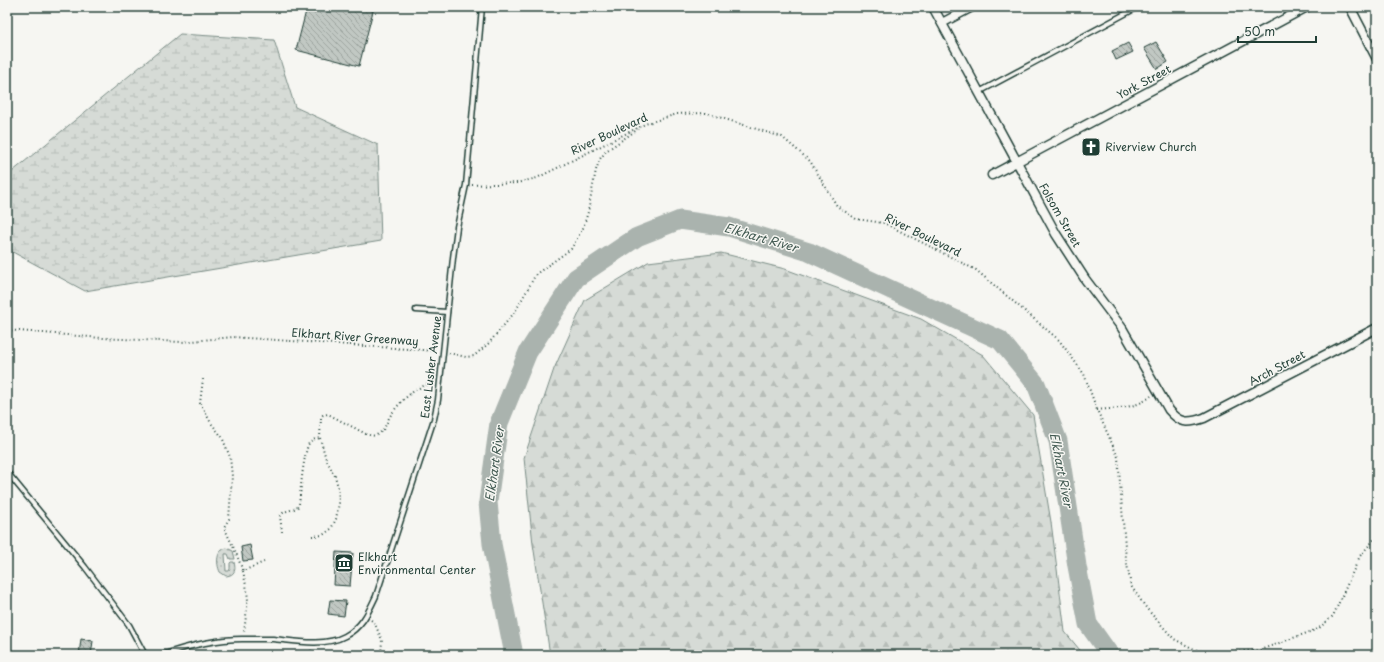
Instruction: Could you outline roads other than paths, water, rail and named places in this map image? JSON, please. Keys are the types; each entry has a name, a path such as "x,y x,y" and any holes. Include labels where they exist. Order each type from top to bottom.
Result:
{"street":[{"name":"Folsom Street","path":"933,7 1056,234 1085,279 1122,328 1169,410 1176,418 1185,422"},
{"path":"942,23 972,7"},
{"name":"York Street","path":"992,175 1307,7"},
{"path":"1350,7 1377,59"},
{"name":"Arch Street","path":"1185,422 1194,422 1204,418 1377,328"}],"lane":[{"name":"East Lusher Avenue","path":"162,655 206,642 272,639 303,642 329,641 344,637 357,629 367,617 376,596 434,420 444,352 457,227 466,185 482,7"},
{"path":"979,92 1138,7"},
{"path":"416,310 447,312"},
{"path":"7,472 85,567 129,625 145,655"}],"waterway":[{"name":"Elkhart River","path":"514,655 492,544 488,502 499,423 528,352 576,278 637,237 680,220 729,227 809,252 1000,340 1036,384 1058,441 1077,566 1088,624 1110,655"}],"place":[{"name":"Riverview Church","path":"1091,147"},
{"name":"Elkhart Environmental Center","path":"344,563"}]}
